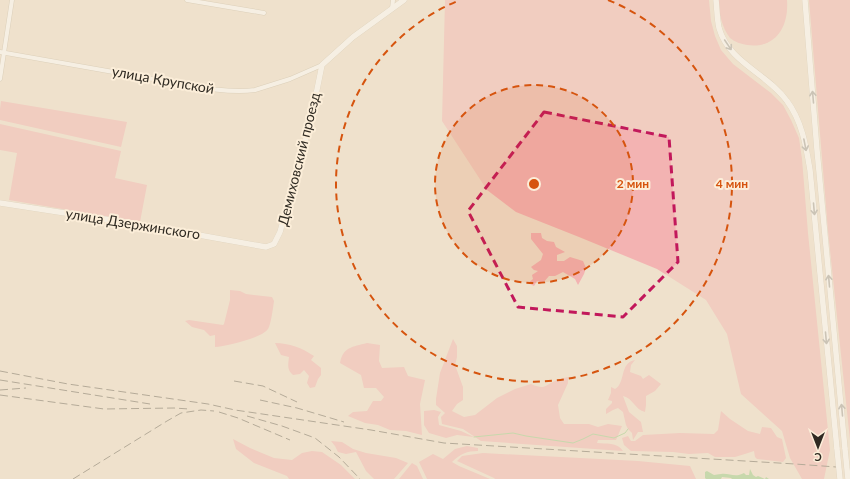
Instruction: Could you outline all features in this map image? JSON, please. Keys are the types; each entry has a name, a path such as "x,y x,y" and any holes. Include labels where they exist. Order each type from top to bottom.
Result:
{"main road":[{"path":"322,65 353,37 404,0"},
{"path":"716,0 717,19 724,41 737,57 768,81 787,101 797,118 804,136 810,170 840,479"},
{"path":"805,0 816,142 848,479"},
{"name":"Демиховский проезд","path":"266,247 274,244 280,232 310,124 322,65"},
{"name":"улица Дзержинского","path":"0,203 143,225 266,247"}],"street":[{"path":"0,79 2,52 12,0"},
{"path":"187,0 264,14"},
{"path":"392,9 393,0"},
{"name":"улица Крупской","path":"2,52 222,90 250,90 261,88 290,79 322,65"}],"highlighted area":[{"path":"544,112 669,137 678,262 623,317 518,307 468,211"}],"shaded area":[{"path":"445,0 709,0 711,21 721,50 733,64 771,93 783,105 799,138 830,450 824,479 802,479 790,458 782,431 741,394 727,334 706,300 657,269 516,212 487,190 442,121"},
{"path":"718,0 787,0 786,19 779,34 773,39 766,43 757,45 743,44 736,42 727,34 721,20"},
{"path":"809,0 850,0 850,440 828,231"},
{"path":"1,101 127,122 121,147 0,120"},
{"path":"0,124 121,151 115,178 147,185 140,222 9,200 17,153 0,150"},
{"path":"531,233 541,233 542,238 547,241 554,242 556,247 565,252 557,255 557,261 564,261 570,257 583,261 586,268 578,285 575,279 563,272 555,276 549,276 543,283 537,281 534,286 528,283 533,279 532,275 538,271 531,267 541,260 543,254 531,239"},
{"path":"230,290 240,291 246,294 272,297 274,301 270,324 268,329 259,335 235,343 215,347 215,335 210,336 204,330 192,327 185,321 189,320 223,325 230,300"},
{"path":"453,339 457,346 455,365 463,387 463,400 457,404 452,411 464,417 475,415 497,398 515,389 531,384 544,387 557,380 568,377 568,383 558,405 560,418 564,424 589,424 598,427 608,424 622,426 616,440 598,440 597,443 615,445 623,451 481,441 463,429 442,424 441,417 445,413 436,405 436,399 440,373"},
{"path":"275,343 295,346 314,356 311,360 321,368 321,375 315,387 310,388 307,383 309,376 304,370 300,374 293,375 291,373 288,367 289,357 281,355"},
{"path":"367,343 380,345 379,361 382,368 404,367 408,376 425,380 420,404 422,435 406,431 390,430 378,425 365,423 348,416 353,412 367,411 373,401 381,401 384,397 376,388 364,388 361,375 340,363 343,354 349,348"},
{"path":"635,360 631,365 630,372 641,376 643,379 649,375 661,384 655,391 646,396 645,412 623,396 629,412 641,422 643,432 638,432 633,440 632,433 626,425 623,412 618,408 606,414 606,409 612,403 612,401 608,400 611,393 611,387 615,389 618,386 627,365"},
{"path":"434,410 441,412 438,417 439,425 461,431 474,437 457,435 446,438 429,433 424,425 424,411"},
{"path":"721,411 748,431 760,434 762,427 771,428 777,437 782,439 786,458 783,462 757,459 754,451 735,457 715,457 708,453 689,454 631,451 624,445 622,438 628,436 631,441 635,441 643,435 680,433 714,434 718,430"},
{"path":"233,439 274,458 292,460 302,453 312,451 322,452 341,465 355,479 289,479 287,476 254,463 236,449"},
{"path":"331,441 342,442 353,449 366,453 396,458 408,463 394,479 374,479 366,471 356,452 346,454 338,452"},
{"path":"467,446 478,448 478,451 464,454 452,462 490,479 427,479 419,462 433,454 443,459 455,449"},
{"path":"483,453 638,461 690,466 696,479 495,479 457,461 462,456"},
{"path":"412,463 417,466 423,479 399,479"},
{"path":"750,469 756,477 758,476 765,479 732,479 722,477 721,479 705,478 705,472 707,471 714,475 738,475 744,473 749,475"}],"waterway":[{"path":"474,437 513,433 573,443 593,434 614,438 625,433 628,429"}],"railway":[{"path":"0,371 68,384 208,404 235,410 371,430 444,443 850,468"},
{"path":"0,380 150,404"},
{"path":"234,381 263,386 297,402"},
{"path":"0,390 26,388"},
{"path":"0,395 104,409 189,409"},
{"path":"260,400 297,408 344,422"},
{"path":"73,479 181,413 201,410 214,411"},
{"path":"219,412 238,418 290,440"},
{"path":"247,416 282,426 315,438 339,457 360,479"}]}
